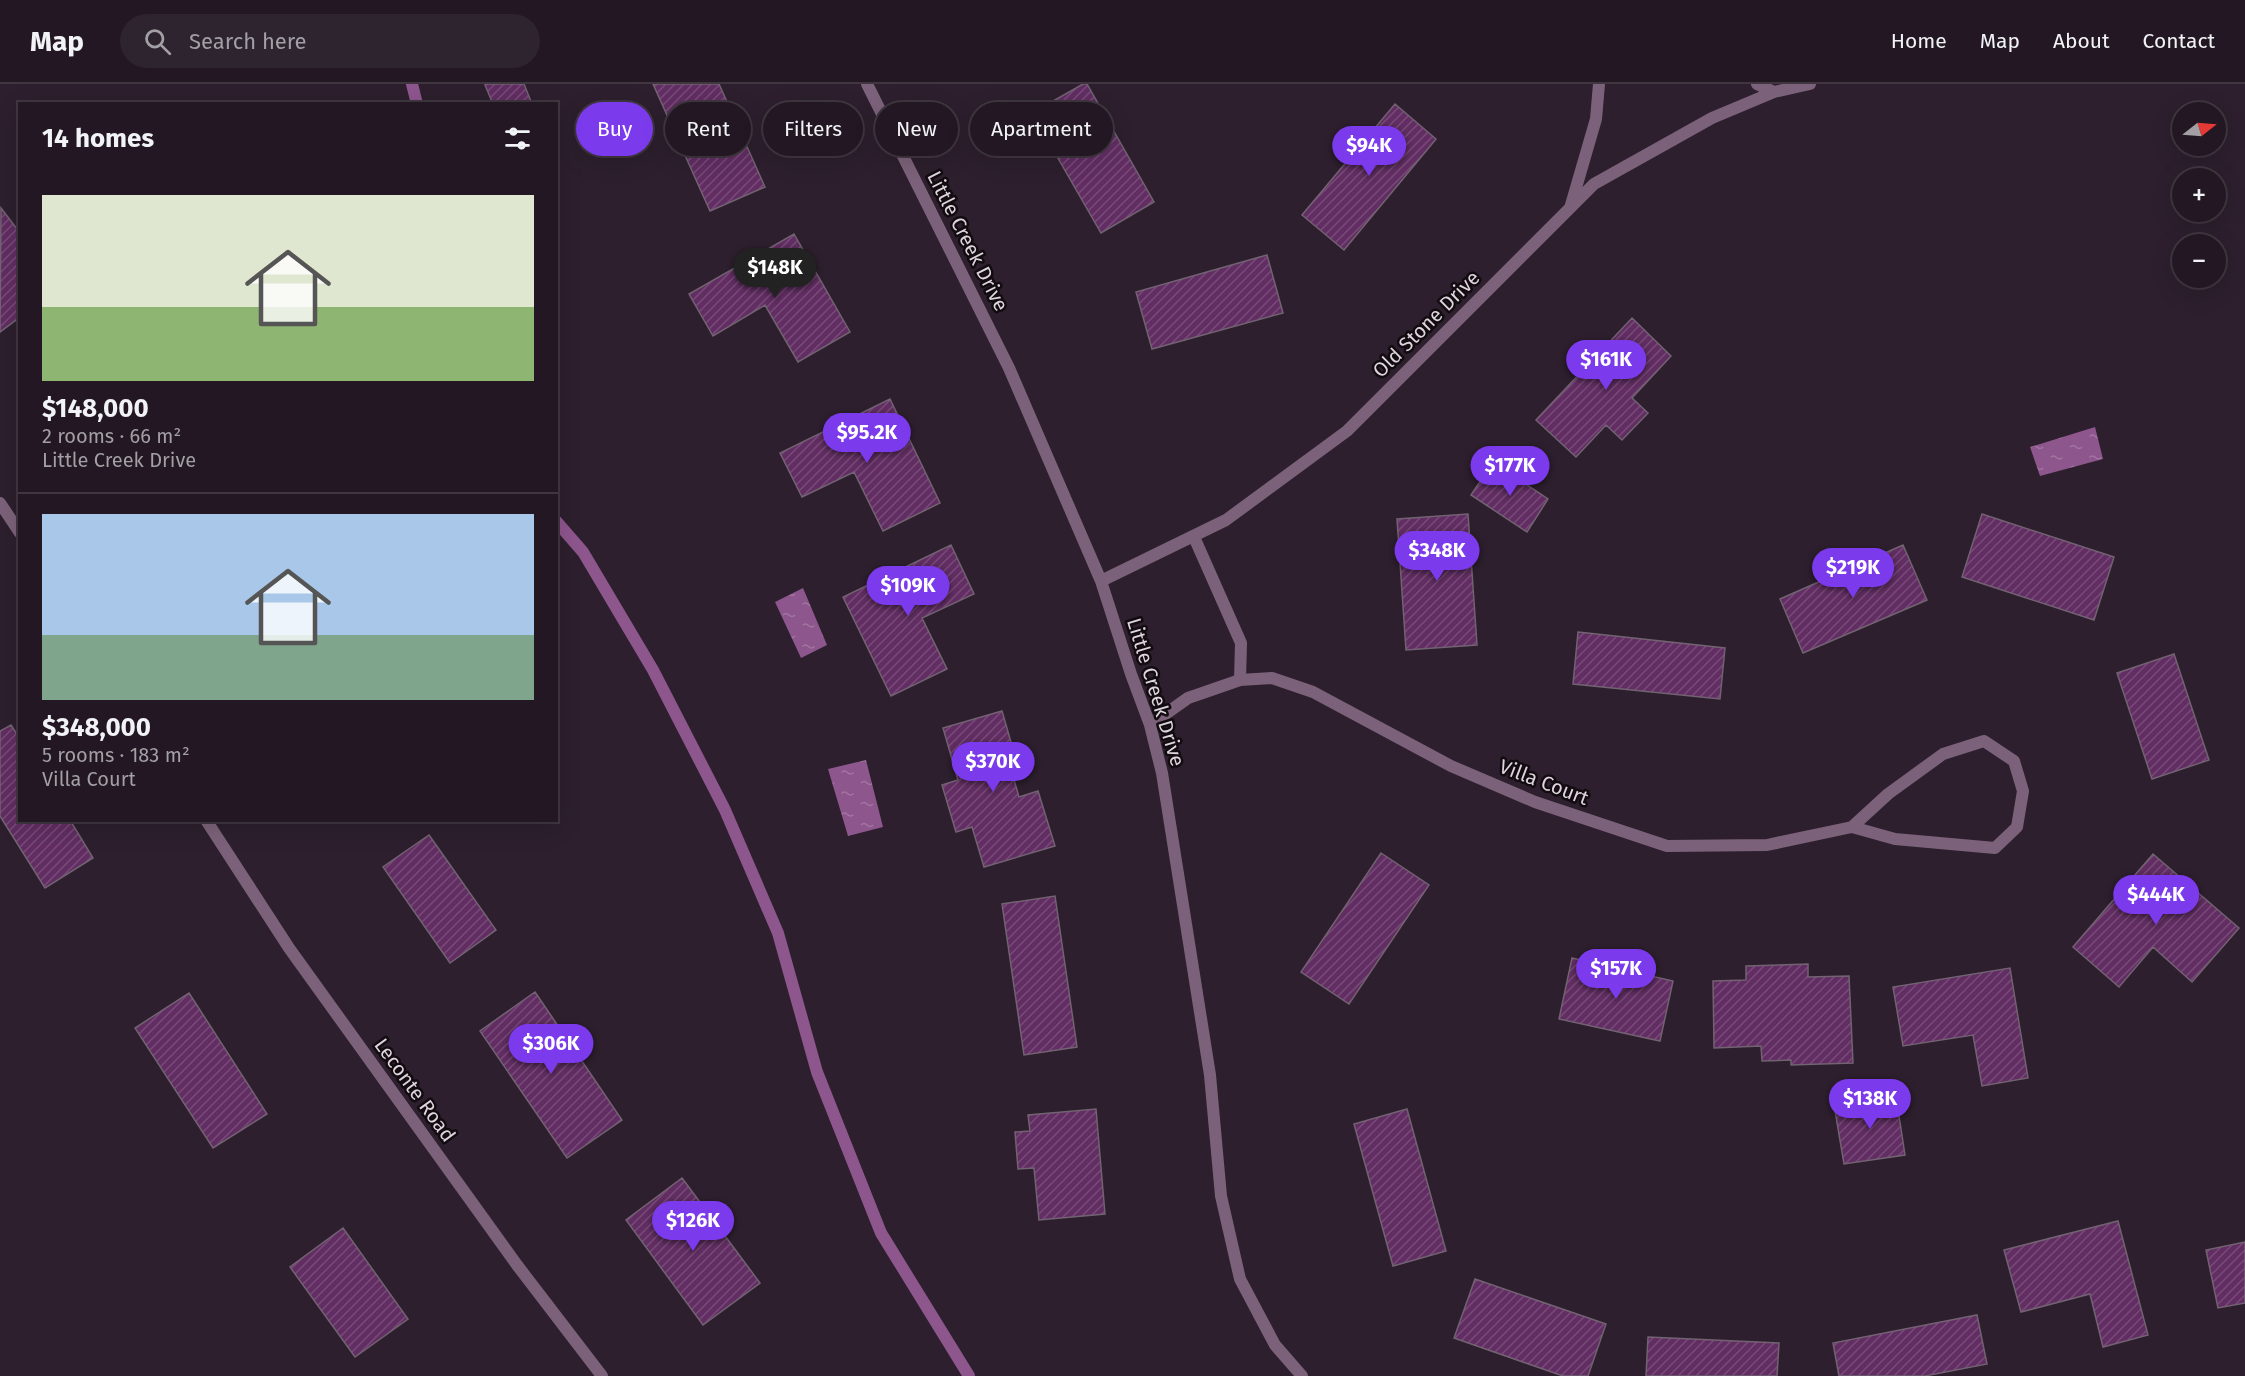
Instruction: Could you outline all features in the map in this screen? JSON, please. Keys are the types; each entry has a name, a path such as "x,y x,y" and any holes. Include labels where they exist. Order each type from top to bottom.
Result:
{"street":[{"name":"Little Creek Drive","path":"867,84 1009,368 1101,581 1150,725 1162,773 1210,1075 1221,1196 1239,1279 1275,1345 1302,1376"},
{"path":"1571,206 1596,119 1599,84"},
{"path":"1757,84 1774,92"},
{"name":"Old Stone Drive","path":"1101,581 1226,520 1347,431 1594,184 1712,118 1774,92 1810,84"},
{"path":"0,503 18,530"},
{"path":"1194,537 1240,643 1240,680"},
{"name":"Villa Court","path":"1150,725 1188,698 1240,680 1272,678 1313,692 1451,766 1535,802 1667,846 1767,845 1852,827 1895,839 1995,848 2017,827 2023,792 2014,760 1984,741 1943,754 1888,794 1852,827"},
{"name":"Leconte Road","path":"207,822 289,948 517,1265 602,1376"}],"water":[{"path":"2095,427 2103,459 2040,476 2030,447"},
{"path":"803,588 827,645 801,658 775,602"},
{"path":"866,760 883,827 848,836 828,769"}],"building":[{"path":"524,84 531,102 492,102 485,85"},
{"path":"653,84 719,84 727,102 665,102 665,111"},
{"path":"1083,84 1087,84 1097,102 1051,102"},
{"path":"1395,104 1436,139 1344,250 1302,215"},
{"path":"1113,130 1154,202 1101,233 1057,156 1113,156"},
{"path":"685,156 751,156 765,187 710,211"},
{"path":"1,208 18,230 18,318 0,332"},
{"path":"794,234 850,332 798,362 765,305 713,336 689,294"},
{"path":"1267,255 1283,313 1152,349 1136,292"},
{"path":"1632,318 1671,356 1632,398 1648,413 1622,440 1606,425 1576,457 1536,420"},
{"path":"890,399 940,503 883,531 854,472 802,497 780,453"},
{"path":"1493,462 1548,499 1527,532 1471,495"},
{"path":"1468,514 1477,645 1406,650 1397,519"},
{"path":"1982,514 2114,557 2094,620 1962,577"},
{"path":"951,545 974,594 922,618 947,669 891,696 843,597"},
{"path":"1903,545 1927,600 1803,653 1780,599"},
{"path":"1578,632 1725,648 1720,699 1573,684"},
{"path":"2174,654 2209,760 2152,779 2117,673"},
{"path":"1002,711 1015,756 1008,759 1019,797 1038,791 1055,846 984,867 972,827 956,832 942,785 958,780 943,728"},
{"path":"11,725 18,736 18,822 71,822 93,858 45,888 0,816 0,731"},
{"path":"429,835 496,930 450,963 383,867"},
{"path":"1381,853 1429,885 1349,1004 1301,972"},
{"path":"2153,854 2239,928 2192,982 2153,947 2119,987 2073,947"},
{"path":"1055,896 1077,1047 1024,1055 1002,904"},
{"path":"1572,958 1673,981 1660,1041 1559,1019"},
{"path":"1808,964 1808,977 1849,976 1853,1063 1791,1065 1791,1060 1762,1061 1761,1046 1714,1048 1713,981 1746,980 1746,966"},
{"path":"2010,968 2028,1078 1982,1086 1973,1035 1903,1046 1893,987"},
{"path":"535,992 622,1120 567,1158 480,1031"},
{"path":"189,993 267,1114 213,1148 135,1028"},
{"path":"1896,1096 1905,1155 1844,1164 1834,1105"},
{"path":"1096,1109 1105,1214 1039,1220 1034,1168 1018,1169 1015,1132 1030,1131 1028,1115"},
{"path":"1407,1109 1446,1251 1393,1266 1354,1124"},
{"path":"682,1178 760,1283 703,1325 626,1220"},
{"path":"2118,1221 2148,1335 2103,1347 2090,1294 2021,1312 2004,1250"},
{"path":"343,1228 408,1319 355,1357 290,1267"},
{"path":"2245,1242 2245,1303 2218,1308 2206,1250"},
{"path":"1475,1279 1606,1324 1588,1376 1563,1376 1454,1338"},
{"path":"1977,1315 1987,1364 1925,1376 1839,1376 1833,1343"},
{"path":"1648,1337 1779,1343 1777,1376 1646,1376"}],"waterway":[{"path":"412,84 416,102"},
{"path":"558,523 583,552 653,670 725,810 778,933 817,1072 881,1233 969,1376"}]}
